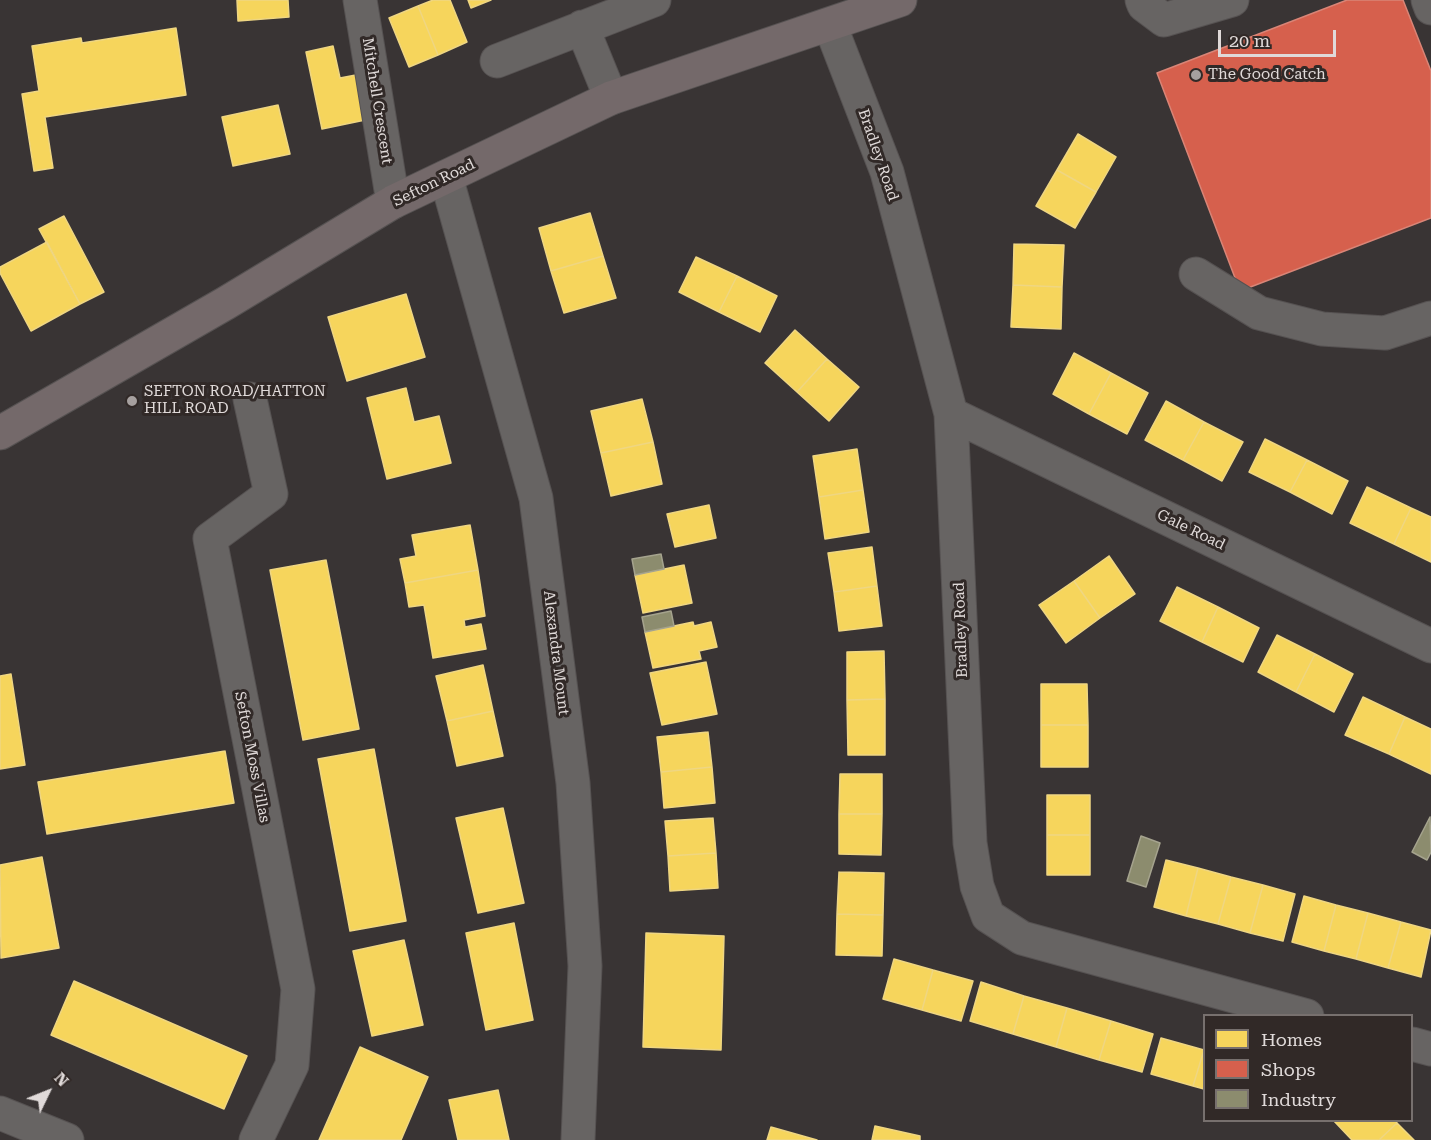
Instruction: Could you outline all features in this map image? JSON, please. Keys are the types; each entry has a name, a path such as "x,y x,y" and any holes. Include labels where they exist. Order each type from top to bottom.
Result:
{"main road":[{"name":"Sefton Road","path":"0,433 226,303 393,202 611,98 900,0"}],"street":[{"name":"Mitchell Crescent","path":"360,0 393,202"},
{"path":"497,61 654,0"},
{"path":"1142,0 1144,5 1164,20 1232,0"},
{"path":"1428,0 1431,8"},
{"name":"Bradley Road","path":"830,25 887,171 951,414 970,843 977,886 988,916 1022,938 1300,1014"},
{"path":"582,27 611,98"},
{"name":"Alexandra Mount","path":"446,177 537,510 573,783 585,966 578,1140"},
{"path":"1196,274 1259,313 1322,328 1385,333 1431,318"},
{"name":"Sefton Moss Villas","path":"250,399 271,494 210,539 298,989 292,1065 256,1140"},
{"name":"Gale Road","path":"951,414 1431,646"},
{"path":"1413,1044 1431,1049"},
{"path":"0,1113 67,1140"}],"building: Homes":[{"path":"237,0 288,0 289,17 238,21"},
{"path":"433,0 450,0 467,42 438,55 418,6"},
{"path":"468,0 491,0 471,8"},
{"path":"418,6 438,55 409,67 389,18"},
{"path":"176,28 186,95 45,117 53,168 34,171 22,94 39,91 32,46 81,38 82,43"},
{"path":"333,46 340,78 361,74 370,119 322,129 306,52"},
{"path":"278,105 290,154 233,166 222,117"},
{"path":"1078,134 1116,157 1096,192 1057,170"},
{"path":"1057,170 1096,192 1075,228 1036,206"},
{"path":"590,213 603,256 551,271 539,228"},
{"path":"64,216 104,292 80,304 39,229"},
{"path":"47,242 80,304 31,331 0,273 0,267"},
{"path":"1014,244 1064,245 1062,287 1013,285"},
{"path":"603,256 616,298 564,313 551,271"},
{"path":"696,257 737,276 719,312 679,292"},
{"path":"737,276 777,296 760,332 719,312"},
{"path":"1013,285 1062,287 1061,329 1011,327"},
{"path":"406,294 425,357 347,381 328,317"},
{"path":"795,330 827,359 797,392 765,363"},
{"path":"1074,353 1111,373 1089,414 1053,394"},
{"path":"827,359 859,387 829,421 797,392"},
{"path":"1111,373 1148,393 1127,434 1089,414"},
{"path":"406,388 414,422 439,416 451,463 387,479 367,398"},
{"path":"642,399 653,442 601,453 591,411"},
{"path":"1166,401 1204,422 1183,460 1145,440"},
{"path":"1204,422 1243,442 1222,481 1183,460"},
{"path":"1265,439 1307,460 1290,492 1249,472"},
{"path":"653,442 662,484 611,496 601,453"},
{"path":"857,449 863,490 819,497 813,456"},
{"path":"1307,460 1348,481 1332,514 1290,492"},
{"path":"1367,487 1411,508 1394,544 1350,523"},
{"path":"863,490 869,532 825,539 819,497"},
{"path":"709,505 716,538 675,547 667,514"},
{"path":"1411,508 1431,517 1431,562 1394,544"},
{"path":"470,525 478,570 405,583 400,559 416,556 412,535"},
{"path":"872,547 877,586 834,592 828,553"},
{"path":"1109,556 1135,594 1100,618 1074,581"},
{"path":"326,560 359,729 303,740 270,570"},
{"path":"684,565 692,603 643,613 635,575"},
{"path":"478,570 485,616 464,620 465,627 481,624 486,649 433,658 424,605 409,607 405,583"},
{"path":"1074,581 1100,618 1066,643 1039,605"},
{"path":"877,586 882,626 839,631 834,592"},
{"path":"1177,587 1218,607 1202,642 1160,621"},
{"path":"1218,607 1259,628 1243,662 1202,642"},
{"path":"693,622 694,626 711,622 717,647 699,651 701,659 653,668 645,632"},
{"path":"1277,635 1315,654 1296,692 1258,672"},
{"path":"884,651 885,699 847,700 847,652"},
{"path":"1315,654 1353,674 1334,712 1296,692"},
{"path":"706,662 717,714 662,725 650,673"},
{"path":"483,665 493,711 447,721 436,676"},
{"path":"11,674 25,765 0,769 0,676"},
{"path":"1041,684 1087,684 1088,725 1041,725"},
{"path":"1363,697 1405,717 1389,754 1345,735"},
{"path":"885,699 885,755 848,755 847,700"},
{"path":"493,711 503,756 457,766 447,721"},
{"path":"1405,717 1431,729 1431,774 1389,754"},
{"path":"1041,725 1088,725 1088,767 1041,767"},
{"path":"708,732 712,767 661,772 657,737"},
{"path":"374,749 406,921 350,931 318,759"},
{"path":"225,751 234,803 47,834 38,782"},
{"path":"712,767 715,803 664,808 661,772"},
{"path":"840,774 882,774 882,814 839,814"},
{"path":"1047,795 1090,795 1090,835 1047,835"},
{"path":"503,808 524,903 478,913 456,818"},
{"path":"839,814 882,814 881,855 839,854"},
{"path":"713,818 716,853 668,856 665,821"},
{"path":"1047,835 1090,835 1090,875 1047,875"},
{"path":"716,853 718,888 670,891 668,856"},
{"path":"42,857 59,948 1,958 0,865"},
{"path":"1166,860 1198,868 1186,916 1154,907"},
{"path":"1198,868 1231,877 1218,924 1186,916"},
{"path":"839,872 884,873 883,915 837,914"},
{"path":"1231,877 1263,885 1250,933 1218,924"},
{"path":"1263,885 1295,894 1283,941 1250,933"},
{"path":"1304,896 1336,905 1324,951 1292,942"},
{"path":"1336,905 1368,913 1356,959 1324,951"},
{"path":"1368,913 1401,922 1388,968 1356,959"},
{"path":"837,914 883,915 882,956 836,955"},
{"path":"1401,922 1431,930 1421,977 1388,968"},
{"path":"514,923 533,1020 486,1030 466,933"},
{"path":"646,933 724,936 721,1050 643,1047"},
{"path":"404,940 423,1025 372,1036 353,951"},
{"path":"894,959 933,970 922,1010 883,999"},
{"path":"933,970 973,981 961,1021 922,1010"},
{"path":"74,981 247,1056 224,1109 51,1035"},
{"path":"981,982 1024,996 1013,1034 970,1021"},
{"path":"1024,996 1067,1008 1056,1047 1013,1034"},
{"path":"1067,1008 1111,1021 1099,1060 1056,1047"},
{"path":"1111,1021 1153,1034 1142,1072 1099,1060"},
{"path":"1161,1038 1203,1050 1193,1086 1151,1074"},
{"path":"360,1047 428,1077 401,1140 319,1140"},
{"path":"1203,1053 1203,1089 1193,1086"},
{"path":"498,1090 509,1140 458,1140 449,1100"},
{"path":"1335,1122 1397,1123 1379,1140 1352,1140"},
{"path":"1397,1123 1414,1140 1379,1140"},
{"path":"875,1126 920,1136 920,1140 872,1140"},
{"path":"771,1127 817,1140 767,1140"}],"building: Shops":[{"path":"1347,0 1403,0 1431,71 1431,218 1240,291 1157,73"}],"building: Industry":[{"path":"661,554 664,569 635,575 632,559"},
{"path":"671,611 674,626 645,632 642,617"},
{"path":"1430,817 1431,852 1427,860 1412,852"},
{"path":"1141,836 1160,843 1146,887 1127,881"}],"place":[{"name":"The Good Catch","path":"1196,75"},
{"name":"SEFTON ROAD/HATTON HILL ROAD","path":"132,401"}]}
